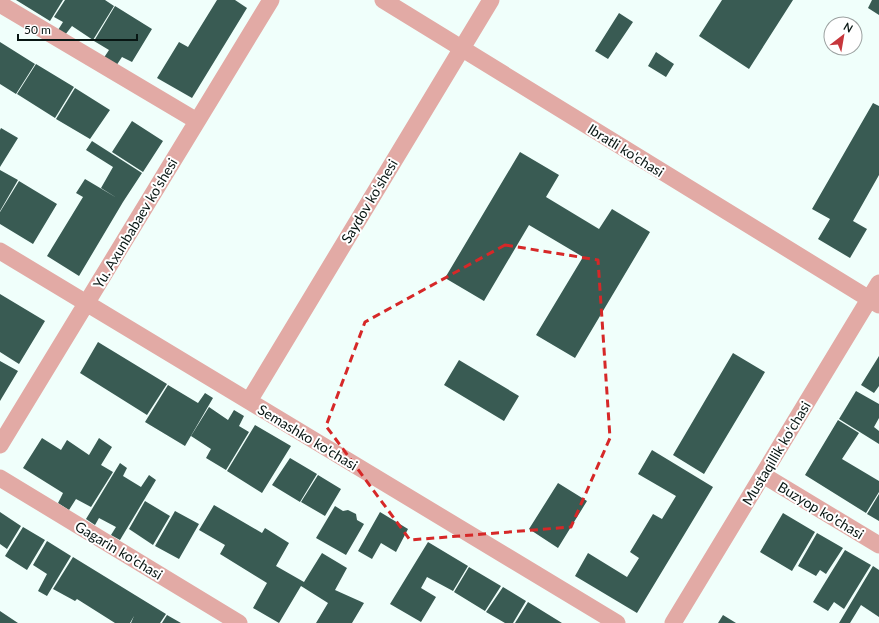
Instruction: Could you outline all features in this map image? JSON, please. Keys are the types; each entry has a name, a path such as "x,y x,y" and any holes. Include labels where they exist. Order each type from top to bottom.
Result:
{"street":[{"name":"Yu. Axunbabaev ko'shesi","path":"0,445 271,0"},
{"name":"Ibratli ko'chasi","path":"383,0 874,302"},
{"name":"Saydov ko'shesi","path":"249,401 491,0"},
{"path":"0,4 197,121"},
{"name":"Semashko ko'chasi","path":"0,251 617,623"},
{"name":"Mustaqillik ko'chasi","path":"673,623 763,475 874,302 879,283"},
{"name":"Buzyop ko'chasi","path":"763,475 879,545"},
{"name":"Gagarin ko'chasi","path":"0,478 239,623"}],"highlighted area":[{"path":"505,245 598,260 610,438 571,527 410,540 326,426 365,322"}],"building":[{"path":"16,0 63,0 50,21"},
{"path":"65,0 105,0 114,6 93,40 72,26 65,35 58,30 63,22 54,17"},
{"path":"217,0 235,0 247,8 192,98 157,78 179,42 188,47"},
{"path":"722,0 793,0 749,69 699,36"},
{"path":"872,0 879,0 879,15 868,8"},
{"path":"115,6 152,29 132,62 122,57 116,66 103,59 109,50 94,41"},
{"path":"619,13 633,22 608,59 595,51"},
{"path":"0,42 35,64 16,94 0,84"},
{"path":"656,52 674,64 666,77 648,66"},
{"path":"36,64 74,87 55,118 17,94"},
{"path":"75,88 110,110 90,139 56,119"},
{"path":"873,103 879,106 879,175 853,221 867,229 850,258 818,239 830,219 812,209"},
{"path":"132,121 163,141 143,172 112,152"},
{"path":"1,128 18,138 0,167 0,130"},
{"path":"92,141 142,173 79,276 47,256 83,197 76,193 85,179 117,198 101,188 113,167 86,150"},
{"path":"520,152 559,175 546,197 599,229 612,209 650,232 575,358 536,335 583,257 529,225 484,301 445,278"},
{"path":"0,170 18,180 0,211"},
{"path":"19,181 57,204 33,244 0,224 0,212"},
{"path":"0,294 45,321 19,364 0,352"},
{"path":"98,342 167,384 147,415 80,373"},
{"path":"733,353 765,372 704,474 673,455"},
{"path":"879,356 879,386 874,393 861,385"},
{"path":"459,360 519,396 504,421 444,385"},
{"path":"0,361 18,371 0,401"},
{"path":"168,385 198,403 205,393 213,398 185,446 145,422"},
{"path":"856,391 879,404 879,418 874,427 879,431 879,444 839,419"},
{"path":"209,407 228,420 234,410 244,416 239,426 249,432 226,470 206,458 211,449 191,436"},
{"path":"838,420 859,433 842,459 879,481 879,492 866,513 805,475"},
{"path":"255,425 291,446 262,493 227,471"},
{"path":"42,438 61,450 67,440 89,455 99,438 112,447 101,465 113,472 91,507 76,499 69,510 58,503 63,493 23,468"},
{"path":"652,450 713,487 637,613 575,576 588,553 627,577 639,558 630,552 653,514 662,519 676,496 638,474"},
{"path":"290,458 317,474 300,502 272,485"},
{"path":"120,463 127,468 123,476 141,487 149,475 156,480 120,540 111,535 116,527 99,518 95,525 86,519"},
{"path":"318,475 341,489 325,516 301,502"},
{"path":"558,483 587,501 558,548 529,529"},
{"path":"879,494 879,521 867,514"},
{"path":"145,501 170,516 153,545 129,529"},
{"path":"214,505 262,533 265,528 289,543 276,566 304,582 322,553 347,568 335,590 364,603 352,623 316,623 328,603 301,586 279,623 253,608 267,583 220,554 225,545 199,530"},
{"path":"335,506 343,511 348,510 356,514 357,520 364,524 346,555 316,538"},
{"path":"175,511 199,524 179,559 155,546"},
{"path":"0,512 21,526 7,549 0,544"},
{"path":"380,512 408,529 396,552 381,543 372,559 358,551"},
{"path":"783,513 815,532 792,571 760,552"},
{"path":"23,527 45,540 27,570 5,556"},
{"path":"817,533 843,548 826,574 820,570 816,576 798,566"},
{"path":"47,541 71,556 47,596 38,591 47,574 33,565"},
{"path":"428,542 468,566 453,591 427,577 421,588 436,597 421,622 390,604"},
{"path":"845,550 871,565 844,609 834,602 828,611 813,602"},
{"path":"73,557 166,614 160,623 131,623 134,616 130,623 115,623 77,599 75,601 53,589"},
{"path":"873,566 879,570 879,617 861,605 850,623 839,623"},
{"path":"469,567 501,586 485,611 454,592"},
{"path":"503,587 526,601 513,623 505,623 486,612"},
{"path":"528,602 562,623 515,623"},
{"path":"0,611 18,623 0,623"},
{"path":"167,615 181,623 162,623"},
{"path":"723,615 736,623 718,623"}]}
